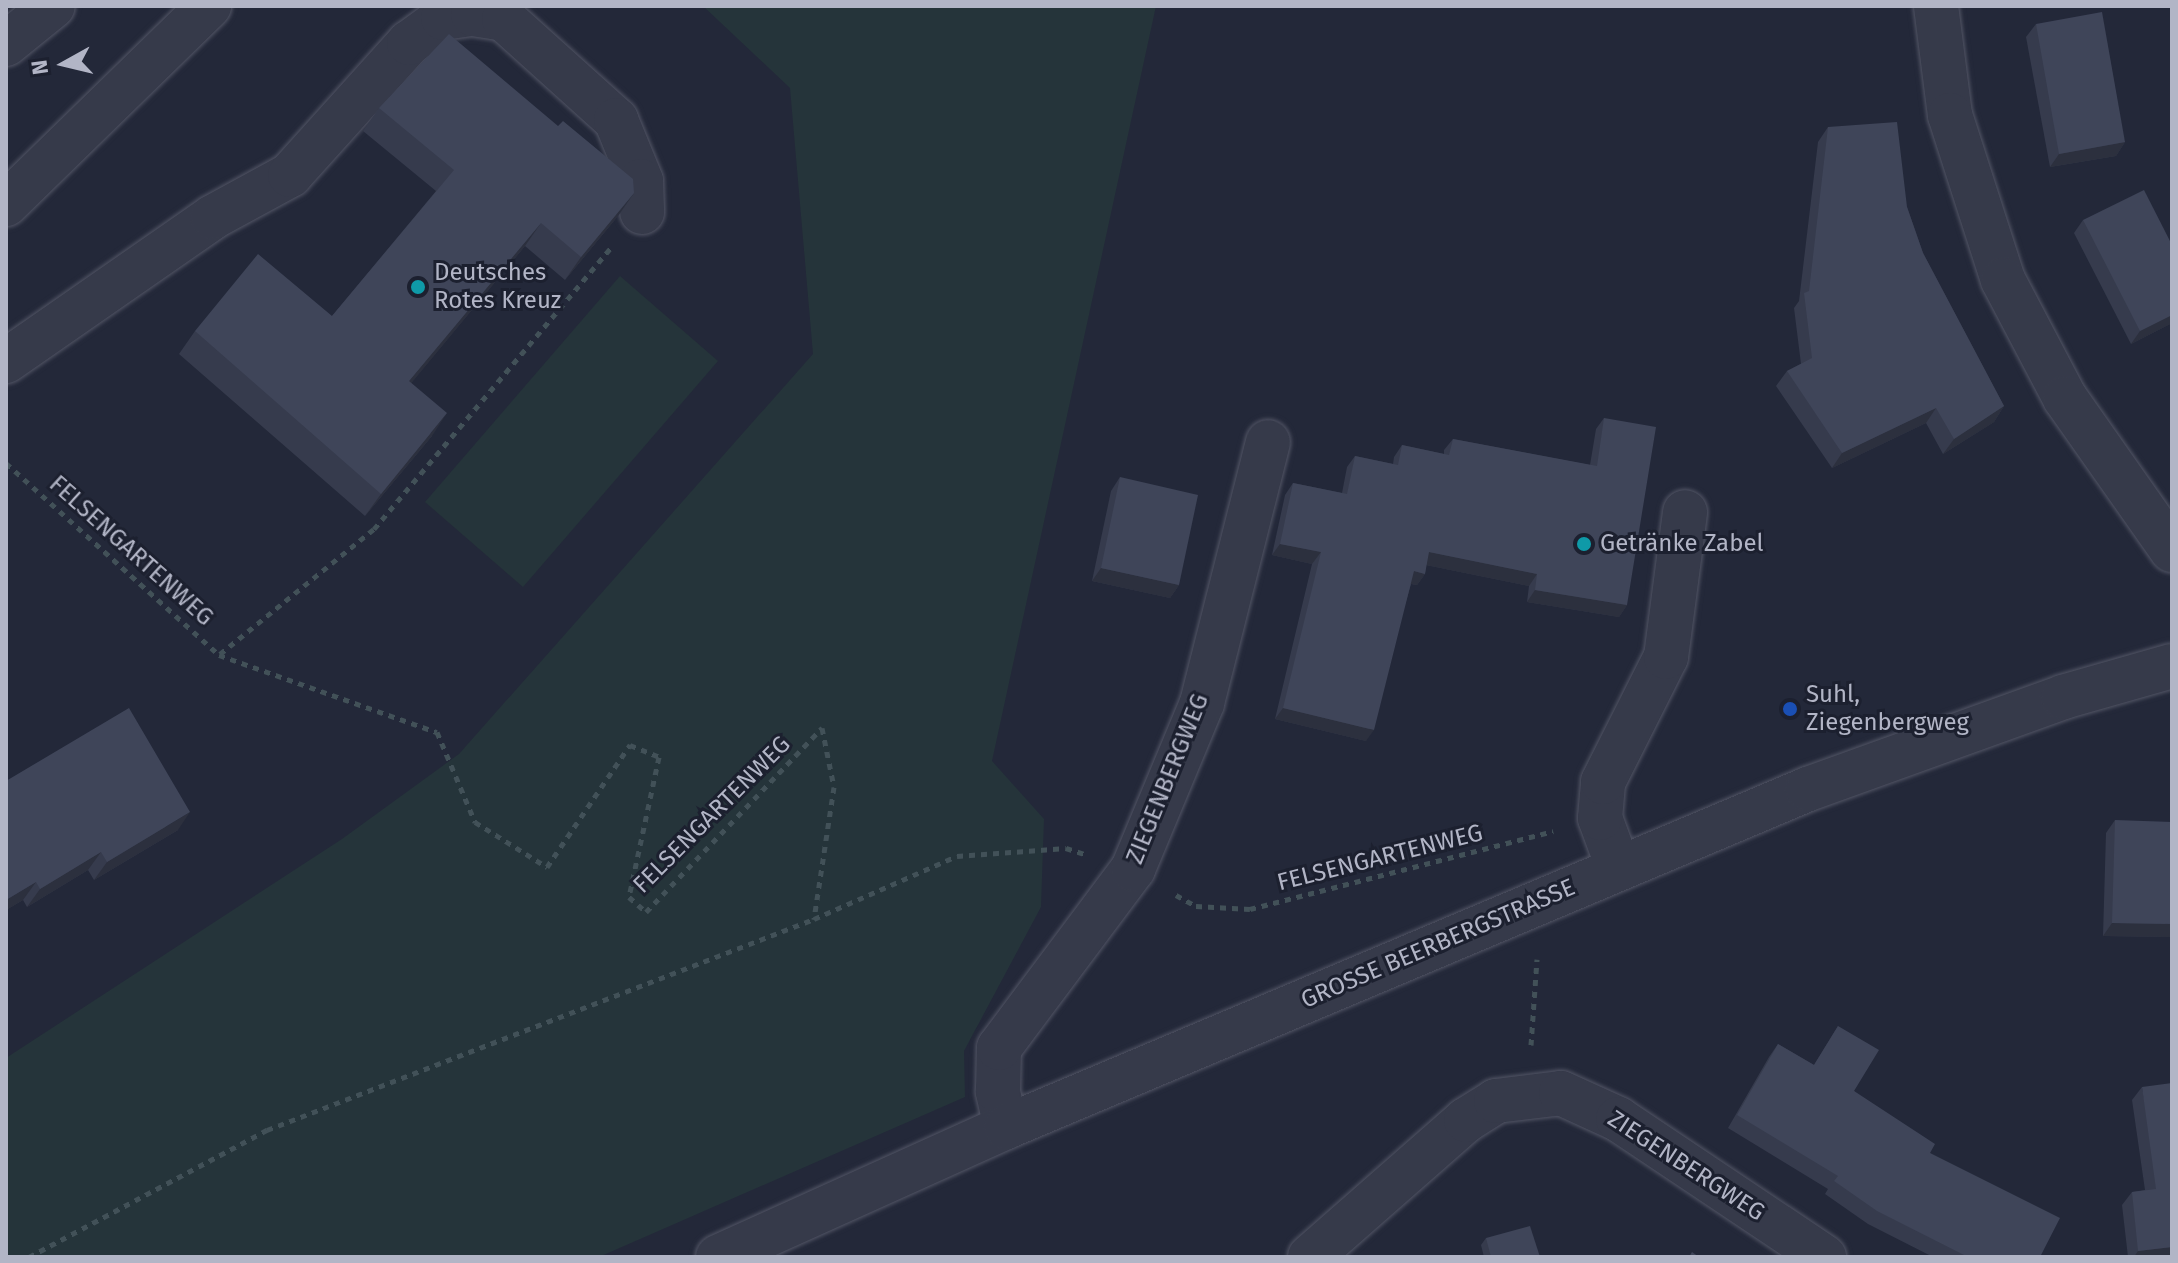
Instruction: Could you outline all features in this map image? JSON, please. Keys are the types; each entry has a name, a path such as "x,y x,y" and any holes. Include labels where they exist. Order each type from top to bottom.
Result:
{"street":[{"path":"6,44 53,6"},
{"path":"6,204 209,6"},
{"path":"1936,6 1950,115 2003,280 2065,398 2172,550"},
{"path":"6,361 213,217 290,175 409,43 443,18 473,14 504,19 616,120 641,181 642,212"},
{"name":"ZIEGENBERGWEG","path":"1006,1127 998,1091 999,1048 1133,869 1202,703 1268,442"},
{"path":"1618,867 1600,818 1603,782 1666,657 1685,512"},
{"name":"GROSSE BEERBERGSTRASSE","path":"718,1257 794,1241 1006,1127 1808,789 2063,697 2172,666"},
{"name":"ZIEGENBERGWEG","path":"1310,1257 1466,1120 1496,1101 1528,1094 1561,1093 1618,1119 1824,1257"}],"path":[{"path":"219,655 374,529 642,212"},
{"name":"FELSENGARTENWEG","path":"6,463 219,655 437,732 475,822 547,867 630,745 659,757 629,897 646,912 822,728 834,787 814,919"},
{"name":"FELSENGARTENWEG","path":"814,919 957,856 1066,848 1133,869 1196,906 1250,909 1600,818"},
{"path":"1528,1094 1542,900"},
{"path":"29,1257 267,1130 814,919"}],"shaded area":[{"path":"703,6 1156,6 992,761 1044,819 1041,907 964,1051 965,1097 599,1257 6,1257 6,1058 342,839 459,754 813,354 790,88"},
{"path":"620,276 718,361 523,587 425,502"}],"building":[{"path":"2102,12 2125,142 2059,154 2036,24"},
{"name":"Deutsches Rotes Kreuz","path":"449,34 558,126 563,121 633,179 634,193 581,257 541,223 409,381 447,413 381,494 195,331 258,254 332,316 454,170 379,108"},
{"path":"1897,122 1907,207 1923,253 2004,406 1954,439 1936,408 1842,453 1787,371 1812,358 1804,293 1809,291 1828,127"},
{"path":"2144,190 2172,245 2172,315 2140,331 2083,220"},
{"path":"1604,418 1656,427 1627,605 1535,590 1537,574 1429,552 1425,574 1414,571 1374,730 1283,708 1321,552 1280,544 1293,483 1347,494 1355,456 1398,465 1402,445 1449,455 1453,439 1597,466"},
{"path":"1120,477 1198,495 1179,585 1101,568"},
{"path":"129,708 190,812 107,862 101,852 40,889 36,882 6,900 6,781"},
{"path":"2115,820 2172,822 2172,924 2112,923"},
{"path":"1838,1026 1879,1050 1854,1091 1935,1144 1930,1153 2060,1218 2040,1257 1968,1257 1877,1211 1834,1181 1838,1176 1737,1115 1778,1044 1814,1065"},
{"path":"2172,1083 2172,1247 2138,1251 2132,1192 2156,1189 2142,1087"},
{"path":"1530,1226 1540,1257 1491,1257 1486,1238"}],"place":[{"name":"Deutsches Rotes Kreuz","path":"418,287"},
{"name":"Getränke Zabel","path":"1584,544"},
{"name":"Suhl, Ziegenbergweg","path":"1790,709"}]}
